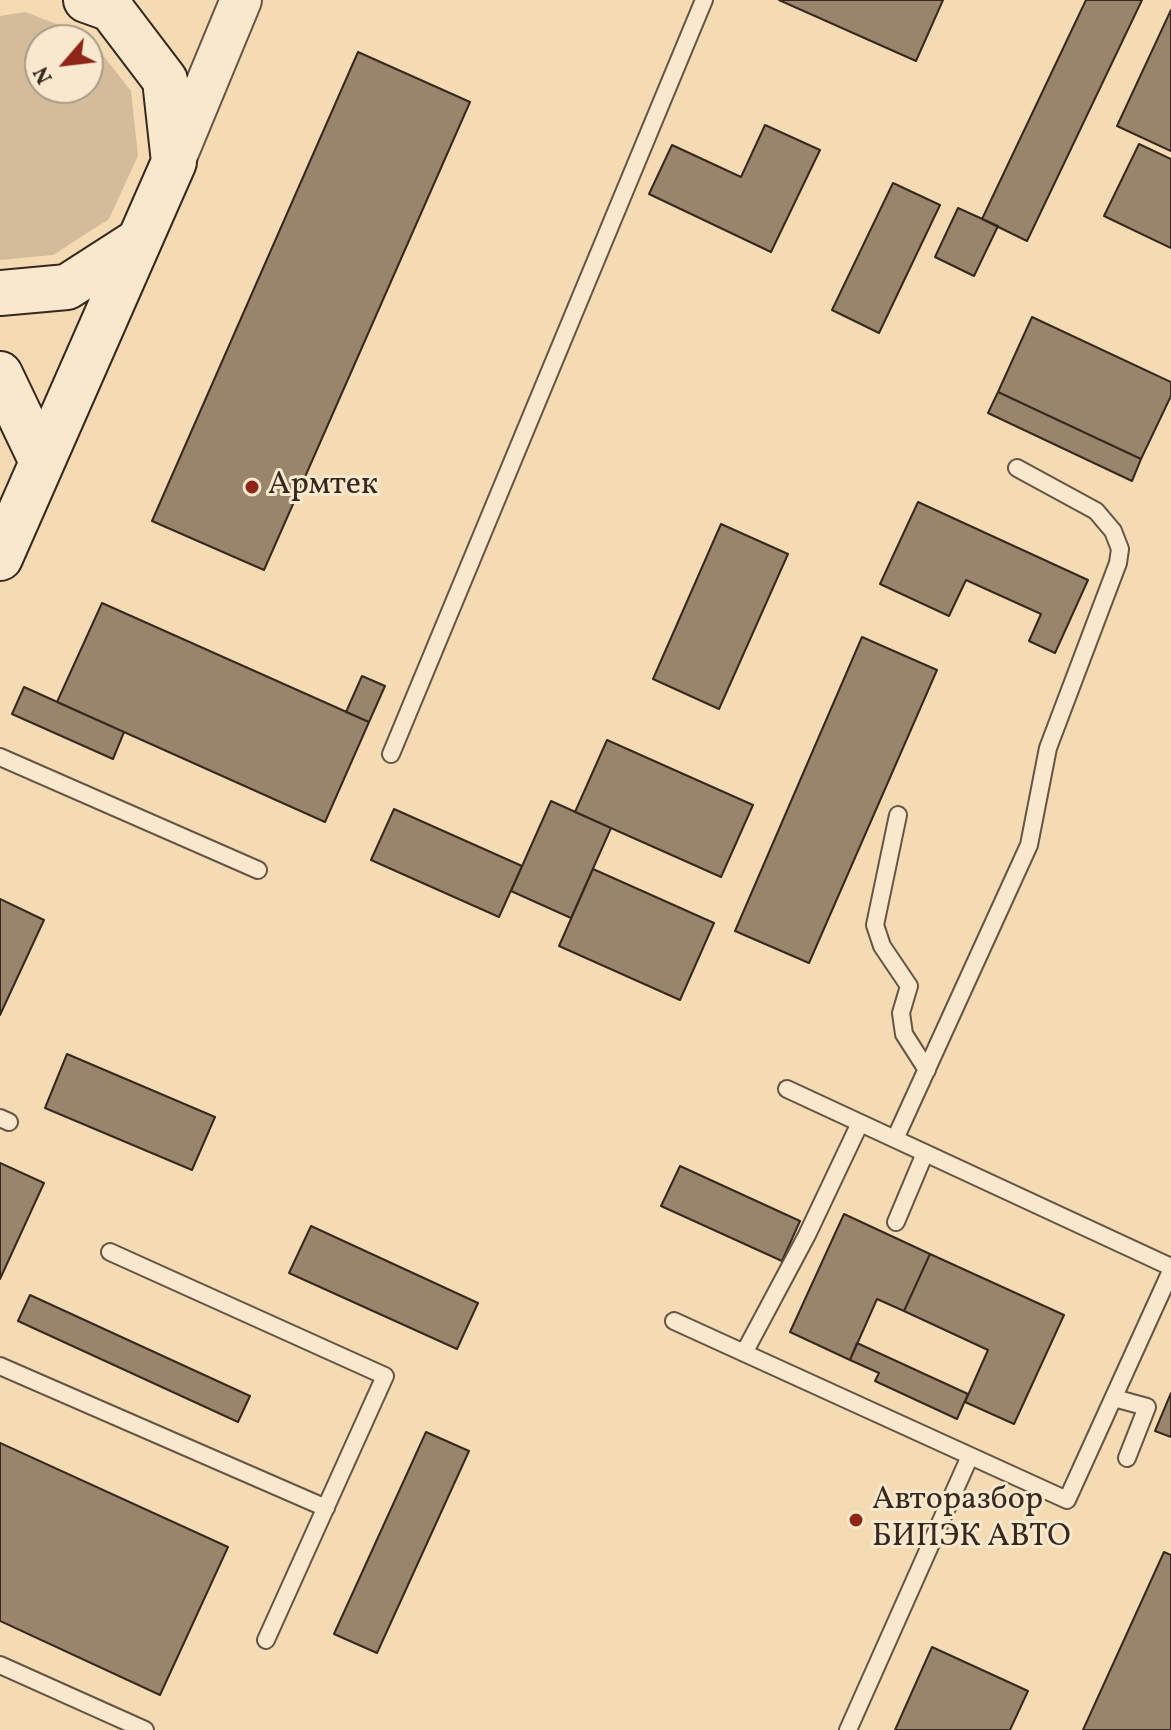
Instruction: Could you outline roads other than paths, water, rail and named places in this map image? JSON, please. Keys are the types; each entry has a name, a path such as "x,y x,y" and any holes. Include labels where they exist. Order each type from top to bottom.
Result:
{"main road":[{"path":"0,558 174,162 165,80 111,9 86,0"},
{"path":"0,293 67,287 137,242"},
{"path":"0,374 42,462"}],"street":[{"path":"174,162 241,0"}],"lane":[{"path":"391,754 704,0"},
{"path":"895,1139 1029,845 1052,734 1118,563 1120,549 1113,531 1096,511 1017,468"},
{"path":"0,757 258,870"},
{"path":"898,815 875,925 882,946 909,986 901,1013 904,1034 927,1070"},
{"path":"674,1321 1067,1500 1171,1269 787,1089"},
{"path":"744,1353 807,1235 860,1123"},
{"path":"896,1222 925,1153"},
{"path":"110,1252 385,1376 266,1640"},
{"path":"0,1366 326,1508"},
{"path":"1114,1398 1147,1407 1127,1458"},
{"path":"848,1730 970,1456"},
{"path":"0,1665 145,1730"}],"place":[{"name":"Армтек","path":"252,487"},
{"name":"Авторазбор БИПЭК АВТО","path":"856,1520"}]}
